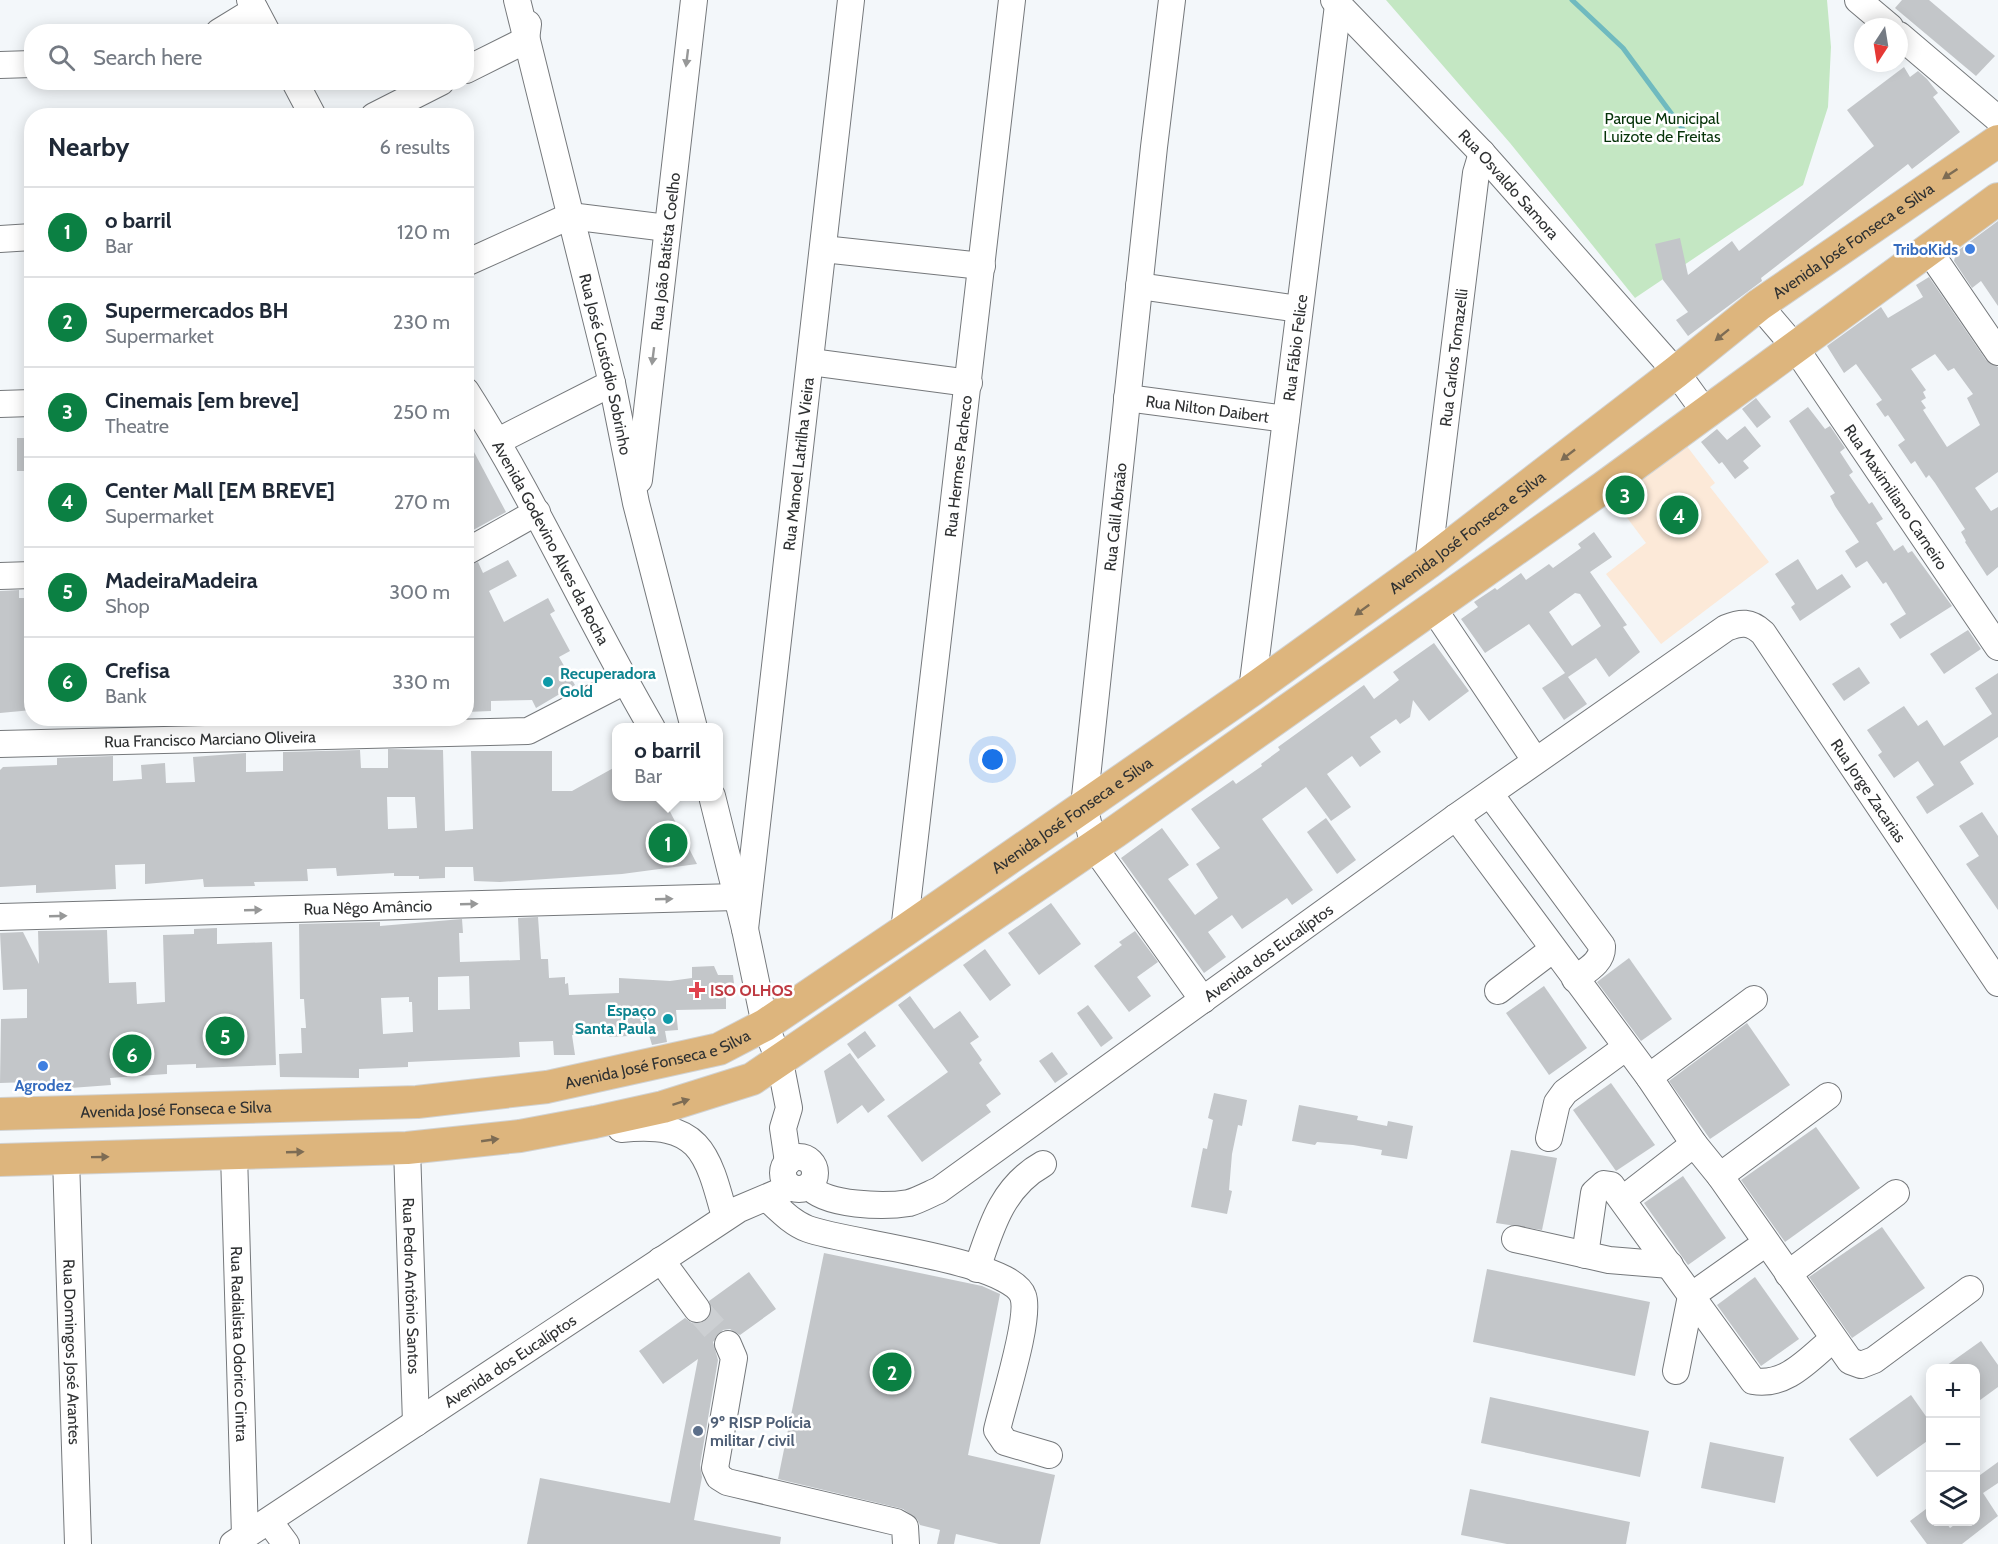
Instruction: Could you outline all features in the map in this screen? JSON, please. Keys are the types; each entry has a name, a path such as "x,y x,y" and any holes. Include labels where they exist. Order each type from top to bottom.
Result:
{"main road":[{"name":"Avenida José Fonseca e Silva","path":"0,1114 369,1104 486,1095 547,1087 719,1049 765,1025 1252,690 1428,563 1676,372 1759,305 1998,141"},
{"path":"0,1160 407,1148 520,1136 663,1107 752,1079 1094,847 1433,608 1604,487 1794,346 1998,200"}],"street":[{"name":"Rua José Custódio Sobrinho","path":"517,0 612,383 636,502 693,723"},
{"path":"474,66 526,40 532,0"},
{"name":"Rua João Batista Coelho","path":"636,502 694,0"},
{"name":"Rua Manoel Latrilha Vieira","path":"745,929 851,0"},
{"name":"Rua Hermes Pacheco","path":"904,931 1012,0"},
{"name":"Rua Calil Abraão","path":"1172,0 1084,806 1094,847 1203,1000"},
{"path":"1858,0 1879,18"},
{"name":"Rua Osvaldo Samora","path":"1336,2 1482,153 1676,372 1706,412"},
{"name":"Rua Fábio Felice","path":"1252,690 1336,2"},
{"path":"236,24 257,14"},
{"path":"1908,43 1998,119"},
{"path":"0,65 24,64"},
{"path":"299,90 309,108"},
{"path":"390,108 425,90"},
{"name":"Rua Carlos Tomazelli","path":"1428,563 1476,173 1482,153"},
{"path":"474,259 570,216 667,228"},
{"path":"0,239 24,238"},
{"path":"823,249 982,266"},
{"path":"1929,251 1998,352"},
{"path":"1139,286 1299,309"},
{"name":"Rua Maximiliano Carneiro","path":"1759,305 1794,346 1998,647"},
{"path":"811,362 969,383"},
{"path":"498,441 612,383"},
{"name":"Rua Nilton Daibert","path":"1128,399 1286,419"},
{"path":"0,404 24,403"},
{"name":"Avenida Godevino Alves da Rocha","path":"474,404 498,441 537,512 649,723"},
{"path":"474,547 537,512"},
{"path":"0,576 24,575"},
{"path":"1433,608 1535,760"},
{"name":"Rua Jorge Zacarias","path":"1726,628 1739,623 1754,624 1763,633 1998,982"},
{"name":"Avenida dos Eucalíptos","path":"239,1540 732,1213 746,1197 794,1178 822,1196 855,1203 886,1206 911,1202 939,1190 1535,760 1726,628"},
{"name":"Rua Francisco Marciano Oliveira","path":"0,744 528,731 625,681"},
{"path":"1490,794 1602,946 1603,954 1599,961 1575,979"},
{"path":"696,801 727,856"},
{"path":"713,801 745,929 765,1025 780,1062 789,1108 783,1128 794,1178 794,1222 809,1230 880,1243 977,1269 1011,1282 1024,1297 1023,1322 997,1430 999,1437 1005,1443 1049,1455"},
{"path":"1456,817 1512,890 1552,950 1649,1077 1694,1144 1720,1176 1850,1361 1861,1365 1874,1360 1970,1289"},
{"path":"1512,890 1545,866"},
{"name":"Rua Nêgo Amâncio","path":"0,917 736,897"},
{"path":"1498,991 1552,950"},
{"path":"1649,1077 1754,999"},
{"path":"1549,1138 1557,1103 1565,1092 1625,1048"},
{"path":"1720,1176 1828,1096"},
{"path":"621,1129 663,1128 684,1134 695,1142 732,1213"},
{"path":"1623,1199 1694,1144"},
{"name":"Rua Pedro Antônio Santos","path":"407,1148 416,1423"},
{"name":"Rua Radialista Odorico Cintra","path":"234,1154 239,1540"},
{"name":"Rua Domingos José Arantes","path":"66,1158 78,1544"},
{"path":"977,1269 993,1221 1008,1195 1024,1175 1043,1164"},
{"path":"1585,1256 1594,1193 1604,1184 1616,1189 1753,1381 1769,1384 1785,1378 1833,1339"},
{"path":"1788,1274 1896,1192"},
{"path":"1515,1239 1585,1256 1640,1264 1670,1265"},
{"path":"1677,1371 1691,1296 1766,1243"},
{"path":"661,1260 697,1309"},
{"path":"728,1344 734,1358 714,1468 718,1477 755,1490 896,1522 905,1527 906,1544"},
{"path":"269,1521 286,1544"}],"shaded area":[{"path":"1676,432 1715,483 1710,487 1769,562 1661,644 1606,574 1646,543 1604,487"}],"green space":[{"name":"Parque Municipal Luizote de Freitas","path":"1386,0 1827,0 1831,47 1828,107 1803,185 1635,298 1510,143"}],"building":[{"path":"1902,0 1929,0 1995,56 1976,76 1895,8"},
{"path":"1918,71 1938,93 1933,97 1960,132 1912,169 1908,164 1761,278 1762,281 1688,336 1676,320 1688,312 1663,280 1655,244 1680,238 1688,275 1732,241 1739,251 1874,146 1847,110 1897,72 1907,72 1910,77"},
{"path":"1998,221 1998,306 1981,281 1972,288 1954,261 1956,252"},
{"path":"1929,277 1986,360 1998,367 1998,472 1975,488 1991,511 1998,507 1998,567 1987,576 1965,542 1961,532 1965,529 1935,483 1929,475 1926,478 1915,461 1911,464 1898,445 1905,440 1888,415 1885,417 1876,404 1882,400 1856,364 1844,373 1827,346 1881,307 1888,318 1923,297 1916,285","holes":["1935,354 1948,371 1954,368 1973,394 1967,398 1980,425 1947,447 1923,410 1926,408 1921,401 1926,398 1923,392 1926,390 1911,369"]},
{"path":"1756,398 1771,417 1757,428 1742,409"},
{"path":"1808,407 1825,429 1830,426 1845,448 1840,452 1853,472 1849,475 1869,504 1872,502 1883,519 1876,523 1894,551 1903,545 1908,553 1912,551 1952,606 1900,639 1890,624 1906,614 1886,582 1883,584 1867,561 1856,568 1845,551 1859,542 1830,496 1835,493 1789,421"},
{"path":"1745,426 1761,446 1743,461 1749,468 1735,479 1722,462 1719,464 1701,442 1717,429 1727,440"},
{"path":"17,438 24,438 24,471 17,471"},
{"path":"474,452 506,512 474,530"},
{"path":"1594,532 1612,557 1590,572 1627,625 1623,627 1640,652 1609,677 1596,658 1568,677 1587,704 1564,720 1542,688 1565,673 1529,624 1485,653 1461,619 1478,607 1474,602 1495,588 1497,590 1521,573 1526,580 1549,564 1553,568 1581,548 1578,544","holes":["1575,593 1580,594 1601,626 1572,646 1549,612"]},
{"path":"1798,559 1817,590 1842,574 1851,587 1800,621 1791,607 1795,604 1775,574"},
{"path":"508,560 517,576 489,591 504,622 548,598 555,611 550,614 570,651 559,657 575,685 536,708 532,700 491,701 491,711 474,712 474,564 478,562 483,573"},
{"path":"19,590 19,598 24,598 24,711 0,713 0,591"},
{"path":"1968,630 1981,649 1944,674 1930,654"},
{"path":"1434,643 1469,691 1429,721 1413,700 1410,717 1400,724 1396,719 1370,737 1381,752 1360,767 1352,756 1327,774 1351,807 1331,821 1306,787 1262,819 1313,890 1292,905 1287,898 1242,929 1232,915 1208,932 1226,957 1204,973 1121,858 1162,828 1189,865 1168,879 1195,915 1218,898 1196,864 1220,848 1191,809 1233,780 1236,784 1262,766 1261,764 1280,750 1278,747 1364,685 1374,699 1399,680 1393,672"},
{"path":"1859,667 1870,683 1844,701 1832,684"},
{"path":"1998,673 1998,737 1960,762 1974,784 1927,814 1916,797 1934,785 1918,761 1894,778 1878,755 1882,752 1867,730 1904,706 1918,726 1927,720 1944,746 1992,714 1975,688"},
{"path":"388,749 443,750 445,831 473,829 471,751 552,751 552,791 572,791 612,769 612,801 665,801 697,864 622,874 500,882 474,881 473,867 445,867 445,878 419,879 419,876 394,876 394,873 337,876 336,868 307,869 308,881 254,882 255,886 204,887 203,879 145,884 145,864 115,865 116,889 36,893 36,885 0,887 0,770 3,767 57,765 57,758 113,756 113,781 142,779 141,765 165,763 166,783 195,782 193,757 246,753 246,772 283,771 283,752 360,750 361,768 388,768","holes":["387,797 415,797 417,828 388,829"]},
{"path":"1982,812 1998,836 1998,910 1966,864 1979,856 1959,826"},
{"path":"1326,818 1356,860 1337,874 1307,832"},
{"path":"1051,903 1081,944 1039,975 1008,933"},
{"path":"538,917 541,959 548,959 549,978 565,977 569,995 619,993 619,978 670,981 692,978 692,967 714,966 718,975 733,975 735,992 726,993 726,1009 676,1010 678,1030 665,1031 667,1042 652,1045 649,1035 609,1037 609,1034 572,1035 575,1055 554,1055 553,1041 519,1042 520,1057 408,1062 408,1067 359,1069 359,1078 280,1077 279,1054 302,1053 301,1028 306,1028 304,999 300,999 299,924 380,922 380,926 462,919 463,933 459,933 460,962 520,960 518,918","holes":["469,976 470,1009 438,1010 438,977","409,997 409,1002 412,1002 413,1032 383,1034 381,998"]},
{"path":"217,928 217,944 272,942 276,1065 196,1068 196,1064 167,1065 167,1074 110,1078 111,1085 57,1089 30,1090 30,1082 0,1083 1,1019 27,1018 27,989 3,990 0,933 23,932 39,964 38,931 107,930 109,983 136,982 137,1004 165,1002 163,935 194,934 194,929"},
{"path":"1135,931 1158,962 1137,977 1151,996 1129,1012 1094,966 1122,945 1119,942"},
{"path":"985,949 1011,985 990,1001 963,965"},
{"path":"1629,958 1672,1019 1641,1041 1597,982"},
{"path":"1544,986 1587,1048 1549,1075 1506,1013"},
{"path":"910,996 934,1029 960,1011 979,1037 970,1043 982,1060 979,1063 1001,1094 986,1105 991,1112 922,1162 887,1116 948,1072 898,1005"},
{"path":"1088,1005 1113,1038 1101,1047 1077,1013"},
{"path":"1747,1023 1790,1085 1710,1139 1669,1081"},
{"path":"865,1031 876,1046 858,1059 847,1044"},
{"path":"1052,1052 1068,1074 1055,1083 1039,1061"},
{"path":"850,1053 885,1100 868,1113 862,1105 837,1124 824,1071"},
{"path":"1611,1083 1655,1145 1616,1171 1573,1110"},
{"path":"1214,1093 1247,1100 1242,1126 1238,1125 1232,1154 1229,1190 1232,1191 1227,1214 1191,1207 1203,1148 1207,1149 1213,1120 1208,1118"},
{"path":"1299,1105 1358,1116 1357,1120 1387,1126 1388,1121 1413,1126 1407,1159 1381,1155 1382,1150 1353,1145 1317,1142 1315,1145 1292,1141"},
{"path":"1816,1127 1860,1188 1785,1242 1741,1180"},
{"path":"1511,1150 1557,1158 1542,1230 1496,1223"},
{"path":"1683,1176 1726,1238 1688,1265 1644,1203"},
{"path":"1882,1227 1925,1288 1852,1338 1809,1277"},
{"path":"824,1253 982,1286 1000,1294 968,1455 1055,1475 1040,1544 999,1544 956,1534 954,1544 937,1544 940,1530 920,1525 917,1519 903,1509 778,1479"},
{"path":"1487,1269 1650,1302 1635,1376 1473,1342"},
{"name":"9º RISP Polícia militar / civil","path":"749,1272 776,1309 740,1335 730,1329 723,1330 713,1342 718,1360 700,1465 702,1477 694,1520 781,1537 780,1544 527,1544 540,1478 670,1503 698,1359 663,1384 639,1351 685,1318 692,1323 705,1321 711,1314 709,1301"},
{"path":"1755,1277 1799,1339 1761,1366 1717,1305"},
{"path":"1981,1341 1998,1365 1998,1387 1980,1400 1980,1364 1949,1364"},
{"path":"1911,1395 1926,1416 1926,1442 1877,1477 1849,1439"},
{"path":"1490,1397 1649,1431 1640,1477 1481,1443"},
{"path":"1710,1442 1784,1457 1775,1503 1701,1488"},
{"path":"1998,1462 1998,1483 1983,1493 1998,1516 1962,1544 1927,1544 1910,1521 1926,1509 1926,1526 1949,1526 1950,1528 1953,1526 1980,1526 1980,1475"},
{"path":"1470,1489 1630,1522 1626,1544 1507,1544 1461,1535"}],"waterway":[{"path":"1572,0 1623,48 1685,132"}],"tunnel":[{"path":"697,1309 728,1344"}],"place":[{"name":"TriboKids","path":"1970,249"},
{"name":"Cinemais [em breve]","path":"1625,495"},
{"name":"Center Mall [EM BREVE]","path":"1679,515"},
{"name":"Recuperadora Gold","path":"548,682"},
{"name":"o barril","path":"668,843"},
{"name":"ISO OLHOS","path":"697,990"},
{"name":"Espaço Santa Paula","path":"668,1019"},
{"name":"MadeiraMadeira","path":"225,1036"},
{"name":"Crefisa","path":"132,1054"},
{"name":"Agrodez","path":"43,1066"},
{"name":"Supermercados BH","path":"892,1372"},
{"name":"9º RISP Polícia militar / civil","path":"698,1431"}]}
